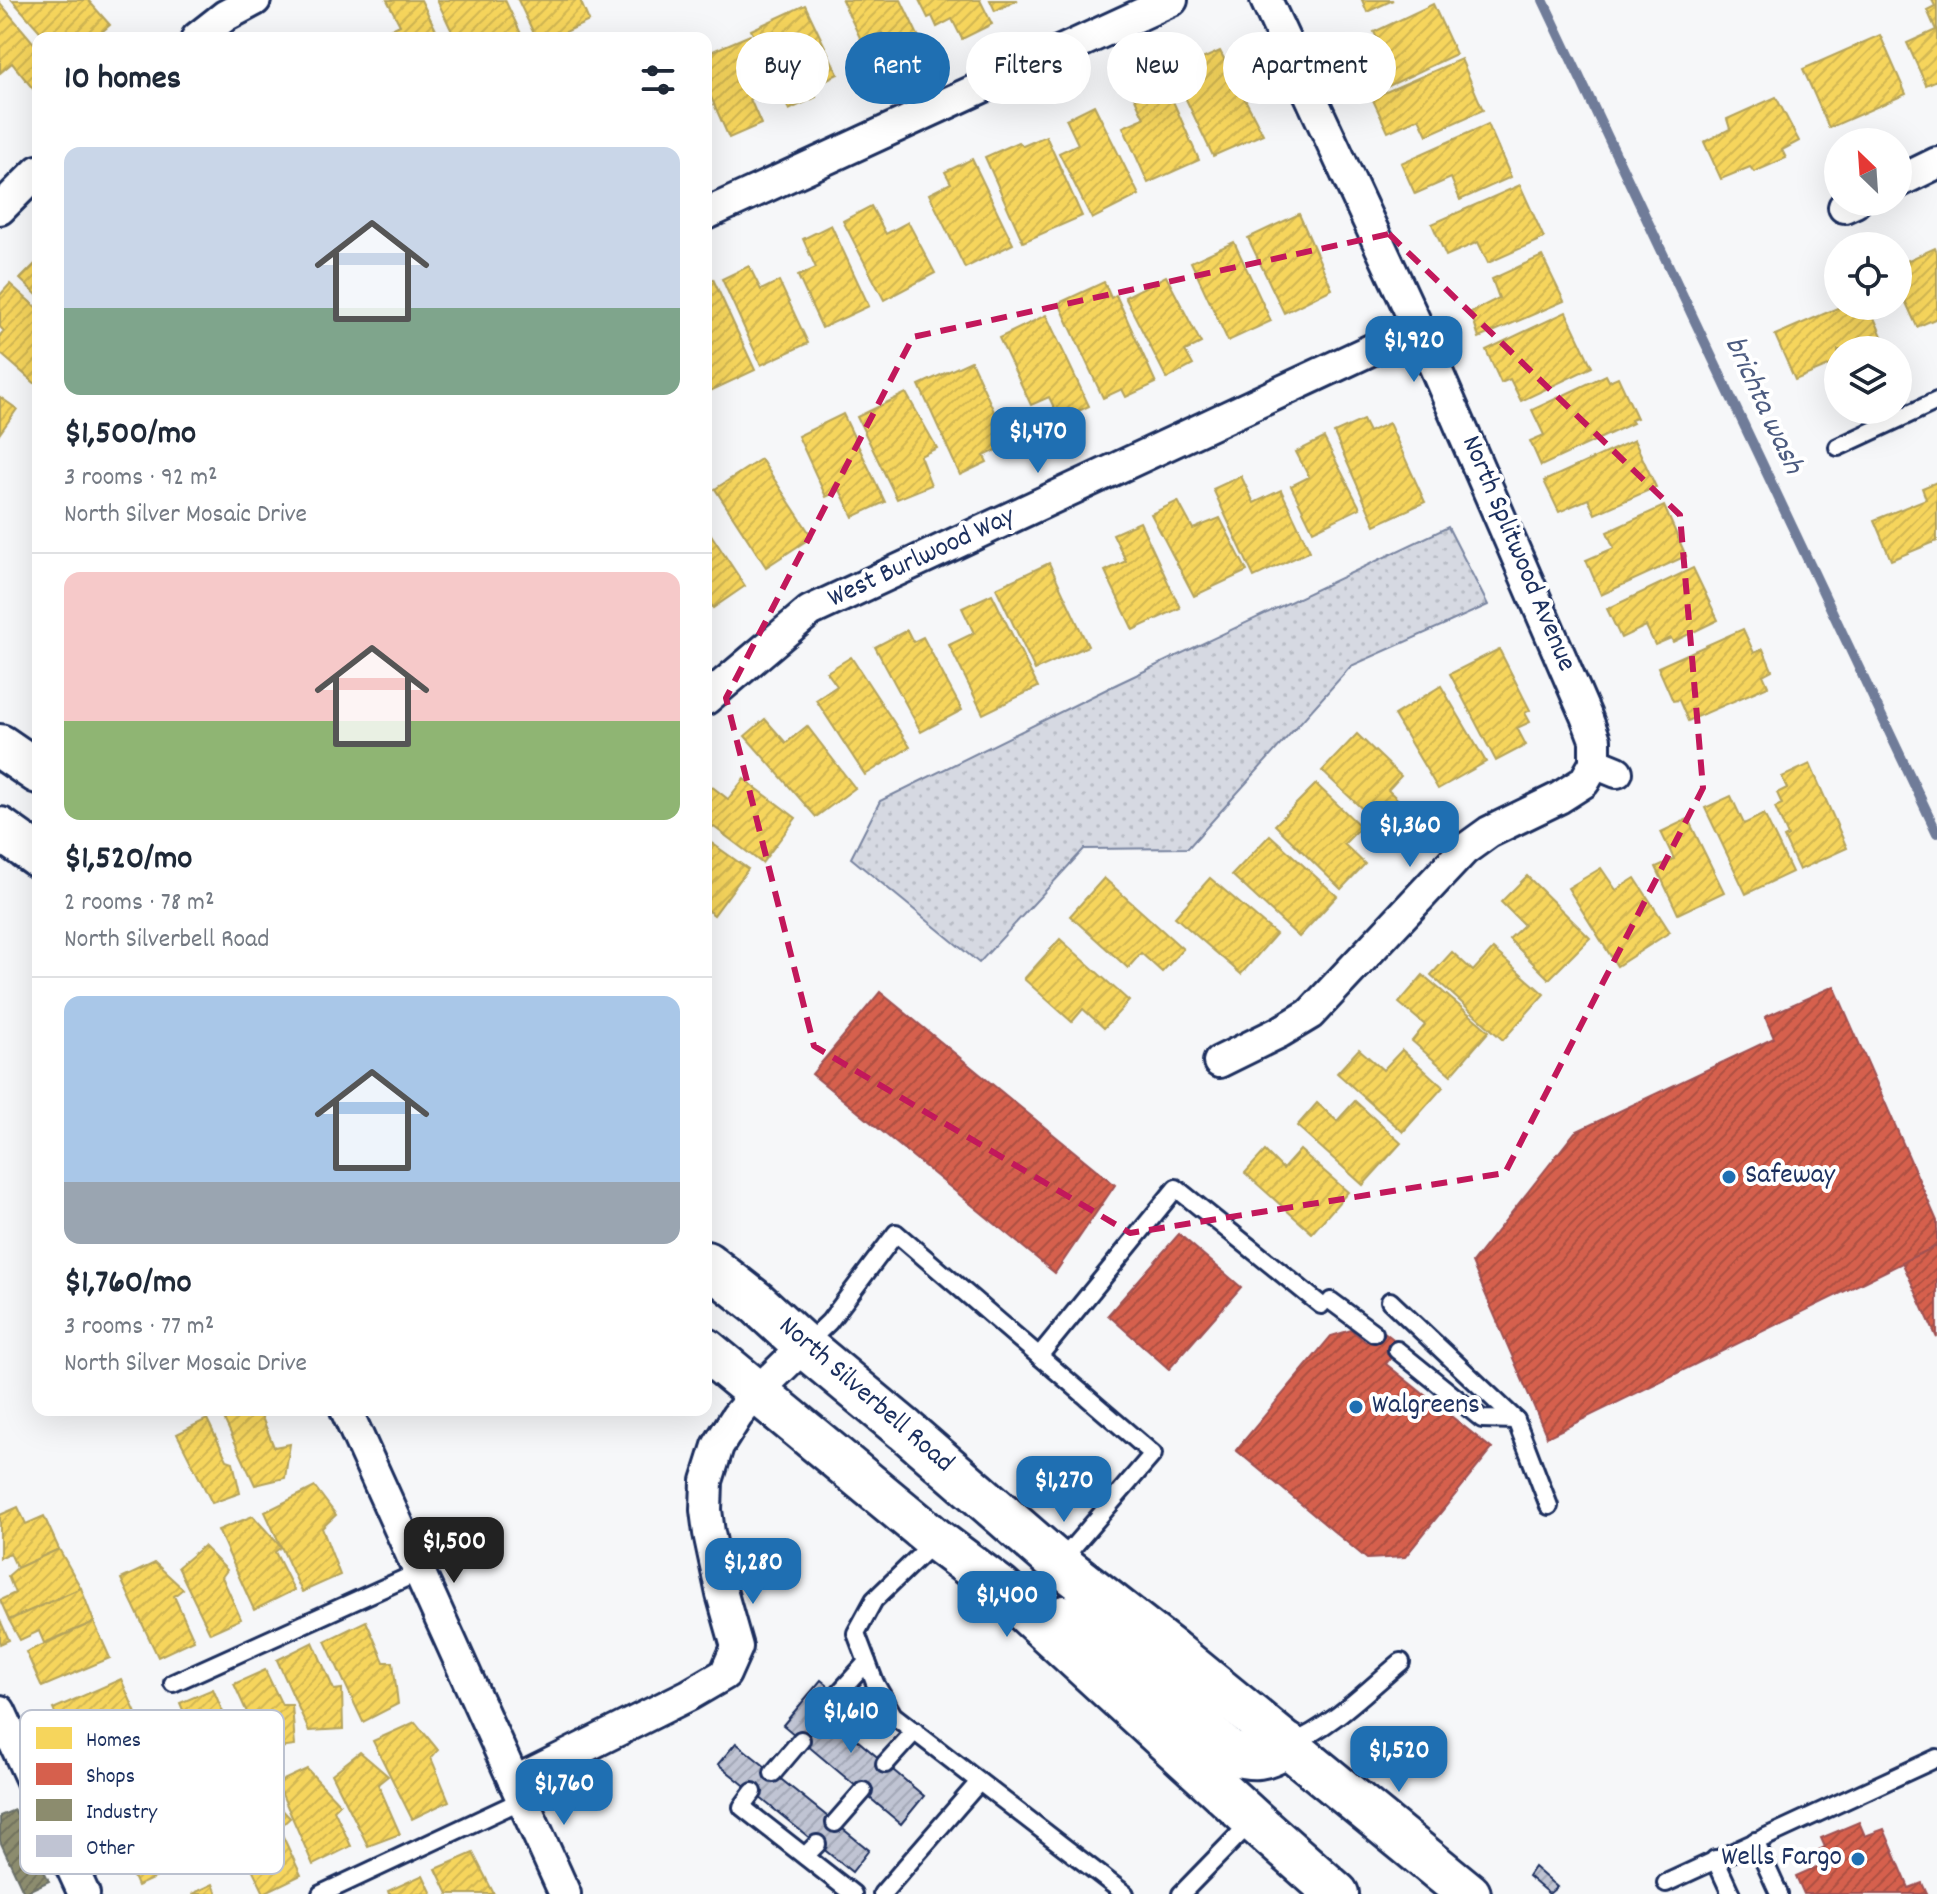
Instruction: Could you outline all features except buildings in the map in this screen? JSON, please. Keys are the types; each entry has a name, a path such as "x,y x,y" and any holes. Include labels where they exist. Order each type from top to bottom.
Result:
{"main road":[{"path":"0,746 32,768"},
{"path":"0,829 32,852"},
{"name":"North Silverbell Road","path":"712,1268 1059,1563 1469,1894"},
{"path":"712,1355 936,1540 1000,1588 1337,1894"},
{"path":"1000,1588 1078,1625 1120,1656 1230,1753 1262,1758 1288,1745"}],"street":[{"path":"205,32 225,16 255,0"},
{"path":"712,211 1172,0"},
{"name":"North Splitwood Avenue","path":"1219,1062 1310,1014 1464,850 1489,832 1559,798 1606,768 1418,328 1266,0"},
{"path":"1912,175 1937,163"},
{"path":"0,209 32,177"},
{"name":"West Burlwood Way","path":"712,694 810,611 1418,328"},
{"path":"518,1791 725,1674 737,1647 709,1533 707,1481 718,1446 737,1416 804,1346"},
{"path":"349,1416 565,1894"},
{"path":"0,1711 20,1755"},
{"path":"75,1874 84,1894"}],"lane":[{"path":"1838,447 1937,401"},
{"path":"1039,1356 1176,1188 1326,1303 1374,1333"},
{"path":"804,1346 829,1322 896,1233 1153,1454 1059,1563"},
{"path":"1390,1301 1516,1420 1549,1506"},
{"path":"1397,1350 1482,1419 1516,1420"},
{"path":"936,1540 874,1600 856,1633 875,1683 893,1715 1125,1894"},
{"path":"173,1683 419,1572"},
{"path":"838,1694 867,1662"},
{"path":"1288,1745 1329,1722 1401,1662"},
{"path":"885,1764 915,1731"},
{"path":"773,1773 801,1740"},
{"path":"1666,1883 1937,1758"},
{"path":"882,1894 979,1782"},
{"path":"321,1894 518,1791"},
{"path":"835,1823 863,1791"},
{"path":"753,1792 742,1807 811,1850 853,1894"},
{"path":"1181,1894 1253,1820"},
{"path":"1755,1841 1779,1894"},
{"path":"1715,1859 1731,1894"}],"highlighted area":[{"path":"1389,234 1680,515 1703,788 1505,1173 1130,1233 814,1046 726,698 913,337"}],"shaded area":[{"path":"1448,527 1488,605 1351,666 1188,848 1084,849 979,963 851,858 880,801"}],"waterway":[{"name":"brichta wash","path":"1543,0 1937,833"}],"place":[{"name":"Safeway","path":"1729,1177"},
{"name":"Walgreens","path":"1356,1407"},
{"name":"Wells Fargo","path":"1858,1859"}]}
